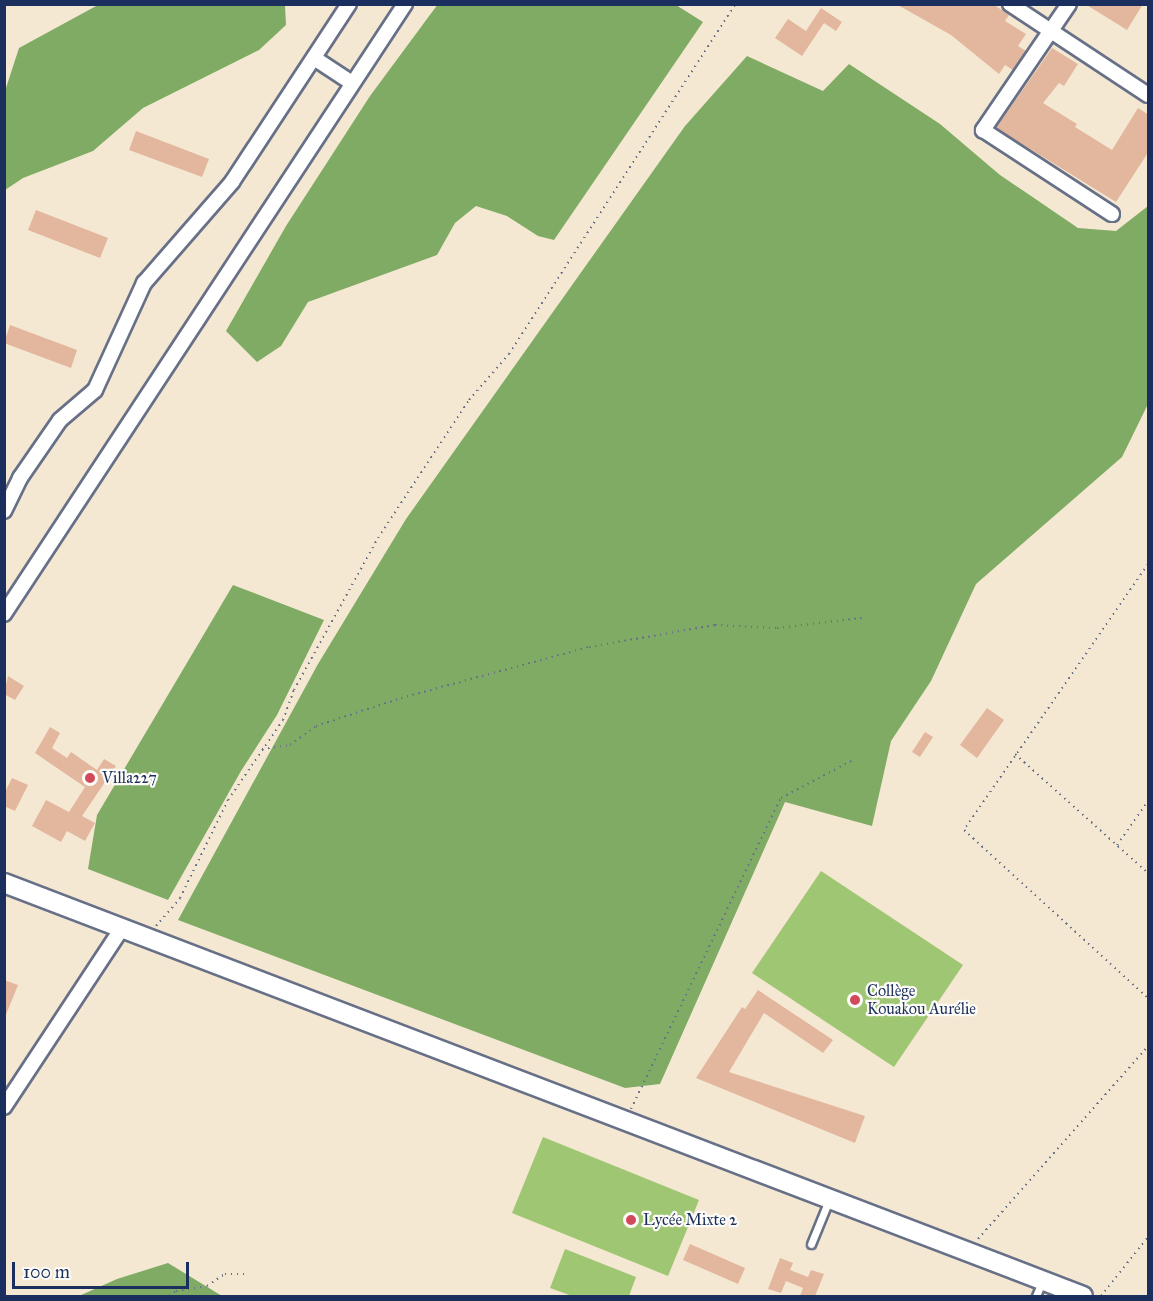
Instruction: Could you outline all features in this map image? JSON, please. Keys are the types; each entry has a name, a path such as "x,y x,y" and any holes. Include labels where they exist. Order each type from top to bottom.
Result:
{"street":[{"path":"4,511 20,478 60,420 95,390 144,283 232,182 349,4"},
{"path":"4,614 405,4"},
{"path":"1010,4 1149,95"},
{"path":"1070,4 983,130 1112,214"},
{"path":"314,58 352,82"},
{"path":"4,883 830,1197 968,1251 1039,1288 1083,1296"},
{"path":"4,1107 122,928"}],"lane":[{"path":"811,1244 830,1197"}],"path":[{"path":"147,938 167,909 180,898 228,800 283,720 294,690 378,538 469,400 509,354 735,4"},
{"path":"1149,564 963,830 1149,998"},
{"path":"262,749 290,745 316,726 401,699 589,647 715,625 777,628 861,618"},
{"path":"1015,754 1149,873"},
{"path":"626,1121 781,798 855,759"},
{"path":"1118,845 1149,801"},
{"path":"968,1251 1149,1046"},
{"path":"1101,1296 1149,1237"},
{"path":"169,1296 176,1291 207,1286 225,1274 247,1274"}],"green space":[{"path":"438,4 676,5 703,22 554,240 538,236 507,216 476,206 455,223 437,255 308,302 281,346 257,362 226,331 286,226 370,96"},
{"path":"98,5 285,5 286,25 259,50 143,108 93,151 23,178 5,190 5,91 19,48"},
{"path":"747,56 823,91 849,64 940,124 1000,175 1078,228 1116,231 1148,206 1148,404 1122,457 976,584 931,681 891,741 872,826 785,802 660,1084 625,1088 178,920 318,664 406,519 685,126"},
{"path":"233,585 324,620 277,715 241,771 168,900 88,869 97,815"},
{"path":"821,871 963,965 894,1067 752,973"},
{"path":"543,1137 699,1200 668,1276 512,1213"},
{"path":"565,1249 636,1277 629,1296 572,1296 550,1288"},
{"path":"168,1263 222,1296 79,1296 117,1279"}],"building":[{"path":"896,4 993,4 1009,15 1005,21 1026,34 1018,46 1026,51 1013,70 1005,65 999,74 951,35"},
{"path":"1085,4 1143,4 1127,30"},
{"path":"821,8 842,22 836,31 824,23 802,56 775,38 788,19 806,31"},
{"path":"1052,48 1078,64 1064,86 1059,83 1043,103 1077,124 1075,127 1112,150 1138,108 1149,115 1149,151 1116,202 996,128"},
{"path":"136,131 209,159 202,177 129,150"},
{"path":"36,210 108,238 100,258 28,230"},
{"path":"10,325 77,350 71,368 4,343"},
{"path":"8,676 24,686 15,700 4,694"},
{"path":"987,708 1004,720 977,758 960,745"},
{"path":"50,727 60,733 52,748 67,758 71,752 97,770 104,759 116,766 82,816 95,823 85,841 67,831 61,842 32,826 46,800 69,812 85,787 35,753"},
{"path":"925,732 933,737 920,757 912,752"},
{"path":"12,778 28,785 15,811 4,806 4,794"},
{"path":"4,980 18,985 5,1017 4,1017"},
{"path":"758,990 833,1040 823,1053 764,1013 729,1072 865,1116 855,1143 696,1078 742,1007 745,1009"},
{"path":"690,1244 745,1268 738,1284 683,1260"},
{"path":"780,1258 793,1263 790,1270 808,1277 811,1270 824,1274 815,1296 800,1296 803,1288 786,1281 781,1293 768,1289"}],"place":[{"name":"Villa227","path":"90,778"},
{"name":"Collège Kouakou Aurélie","path":"855,1000"},
{"name":"Lycée Mixte 2","path":"631,1220"}]}
